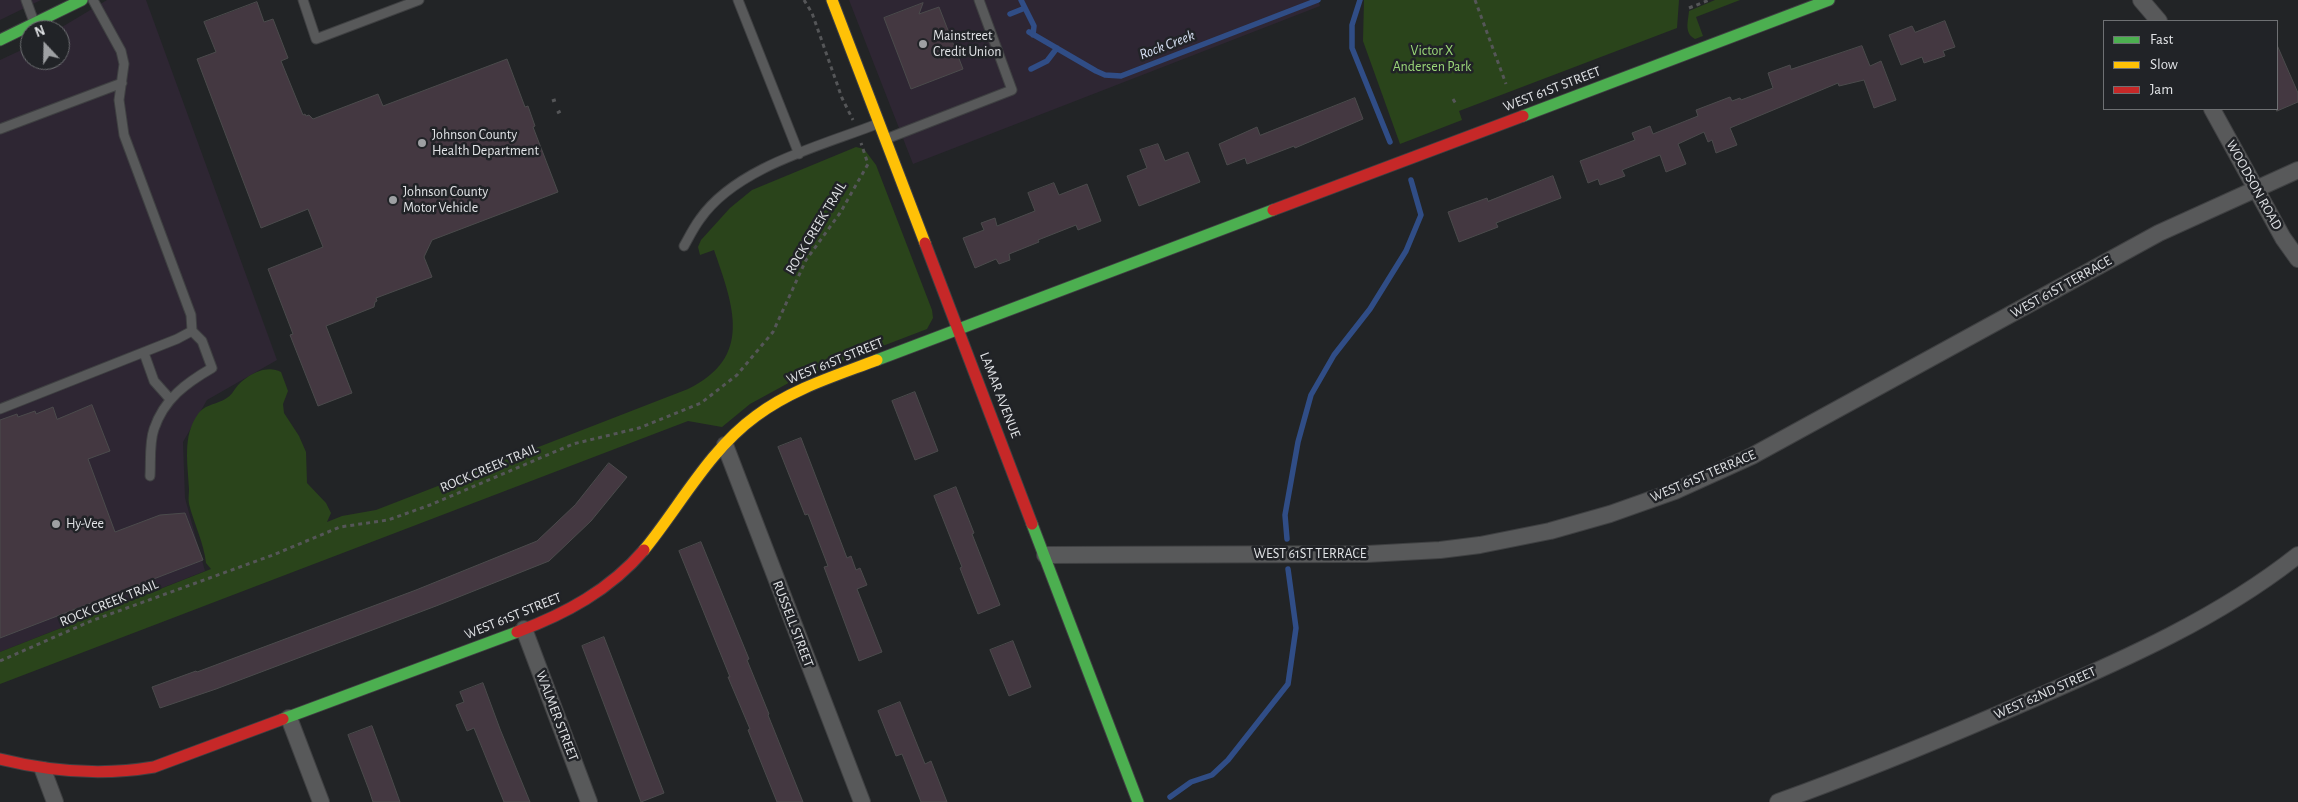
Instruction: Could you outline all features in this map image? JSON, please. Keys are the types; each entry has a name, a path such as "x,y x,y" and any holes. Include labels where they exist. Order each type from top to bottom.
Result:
{"street":[{"path":"42,20 82,0"},
{"name":"LAMAR AVENUE","path":"832,0 1045,555 1136,801"},
{"name":"WEST 61ST STREET","path":"0,759 43,770 82,774 154,767 524,629 576,606 624,570 666,522 725,445 760,412 795,392 1829,0"},
{"path":"2141,0 2158,20"},
{"path":"0,40 20,31"},
{"name":"WOODSON ROAD","path":"2213,110 2283,238 2298,260"},
{"name":"WEST 61ST TERRACE","path":"1045,555 1367,554 1440,550 1480,545 1550,531 1610,514 1675,491 1752,456 2159,232 2298,170"},
{"name":"RUSSELL STREET","path":"725,445 862,802"},
{"name":"WEST 62ND STREET","path":"1778,802 1925,746 2074,681 2205,617 2275,573 2298,554"},
{"name":"WALMER STREET","path":"524,629 589,802"},
{"path":"289,718 321,802"},
{"path":"43,770 56,802"}],"lane":[{"path":"26,0 33,20"},
{"path":"92,0 121,51 124,64 119,100 124,135 191,315 192,331 202,341 212,368 186,383 170,398 153,430 150,476"},
{"path":"303,0 316,39 419,0"},
{"path":"738,0 799,154"},
{"path":"886,139 1012,90 978,0"},
{"path":"0,129 122,83"},
{"path":"684,246 700,218 725,193 743,180 799,154 880,123"},
{"path":"0,409 144,353 192,331"},
{"path":"144,353 154,381 170,398"}],"path":[{"path":"804,0 812,14 848,108"},
{"path":"1475,0 1506,84"},
{"path":"1689,8 1709,0"},
{"path":"552,101 558,99"},
{"path":"1454,99 1456,104"},
{"path":"556,113 563,110"},
{"name":"ROCK CREEK TRAIL","path":"0,661 91,621 193,582 273,555 340,527 388,520 430,505 573,444 639,428 701,403 737,376 773,332 806,260 840,213 868,164 866,154"}],"shaded area":[{"path":"0,0 41,0 0,20"},
{"path":"107,0 146,0 277,360 207,400 183,442 185,498 205,571 0,652 0,60 20,51 20,70 70,70 70,22"},
{"path":"849,0 1318,0 1320,6 913,164"}],"green space":[{"name":"Victor X Andersen Park","path":"1364,0 1679,0 1677,28 1459,111 1462,120 1400,144 1363,41"},
{"path":"1715,0 1740,0 1696,17 1703,36 1695,39 1689,34 1688,30 1689,11"},
{"path":"856,147 864,149 876,165 932,310 933,318 927,329 794,380 750,404 722,427 688,421 0,684 0,652 211,569 206,563 189,504 187,450 190,431 201,410 225,399 242,381 254,373 268,369 281,372 288,391 283,404 284,413 299,436 306,452 307,483 326,503 331,513 327,522 342,516 376,510 688,389 709,376 723,362 730,345 733,328 732,310 714,250 700,255 698,247 701,240 730,208 752,190"}],"building":[{"name":"Johnson County Motor Vehicle","path":"257,2 264,22 273,19 288,58 281,61 303,115 309,115 313,119 378,94 383,106 507,59 525,107 528,106 535,126 533,127 558,192 432,240 424,257 432,277 376,298 377,301 374,307 326,326 352,393 318,406 290,335 293,334 268,269 323,247 308,209 261,228 197,59 216,52 204,22"},
{"name":"Mainstreet Credit Union","path":"923,3 919,14 939,7 963,69 911,89 884,18"},
{"path":"1945,21 1955,47 1943,51 1945,56 1924,63 1922,57 1901,65 1889,35 1912,26 1915,32"},
{"path":"1862,46 1870,66 1881,61 1896,100 1874,108 1864,80 1839,86 1838,83 1730,128 1737,145 1716,153 1712,140 1708,142 1704,132 1678,144 1686,164 1666,172 1660,155 1622,170 1625,176 1600,185 1598,179 1588,183 1580,161 1635,140 1632,133 1650,126 1653,134 1698,116 1696,110 1730,97 1732,101 1740,98 1741,100 1773,88 1768,73 1790,65 1791,69"},
{"path":"2278,47 2298,93 2298,102 2277,111"},
{"path":"1355,98 1363,119 1295,148 1294,146 1247,164 1245,158 1227,165 1219,144 1257,127 1260,135"},
{"path":"1158,144 1165,161 1188,152 1200,182 1139,206 1127,176 1147,168 1140,150"},
{"path":"1553,176 1561,198 1496,223 1498,227 1459,242 1448,212 1487,198 1488,201"},
{"path":"1054,183 1059,195 1087,184 1101,221 1078,230 1076,225 1009,254 1010,260 999,264 996,259 975,268 963,238 984,230 981,223 995,218 997,226 1035,211 1028,193"},
{"path":"915,392 938,451 915,460 892,401"},
{"name":"Hy-Vee","path":"92,405 110,451 88,459 115,532 160,515 185,513 203,560 0,638 0,420 17,414 18,417 35,411 36,414 53,407 57,419"},
{"path":"801,438 847,558 851,556 856,570 860,568 867,585 857,589 882,652 859,661 824,567 828,566 808,514 805,515 778,447"},
{"path":"609,463 627,477 591,521 549,561 436,606 216,689 160,708 152,687 416,590 537,541 575,505"},
{"path":"956,487 1000,605 978,614 934,496"},
{"path":"701,542 749,659 747,660 803,802 777,802 748,730 750,729 728,677 730,677 679,551"},
{"path":"604,637 664,793 641,802 582,646"},
{"path":"1013,641 1031,687 1009,696 990,650"},
{"path":"483,683 530,802 504,802 474,728 467,731 456,705 464,702 460,692"},
{"path":"900,702 925,764 931,761 947,802 921,802 902,754 896,756 878,711"},
{"path":"372,726 400,802 373,802 348,735"}],"waterway":[{"path":"1021,0 1034,26 1033,35"},
{"name":"Rock Creek","path":"1029,32 1096,71 1105,75 1121,76 1318,0"},
{"path":"1360,0 1352,25 1352,48 1390,142"},
{"path":"1010,14 1025,8"},
{"path":"1031,69 1047,61 1057,48"},
{"path":"1287,539 1285,515 1298,442 1311,395 1334,355 1370,309 1406,251 1421,215 1411,180"},
{"path":"1170,797 1191,782 1212,775 1228,760 1288,684 1296,628 1288,569"}],"traffic: fast":[{"path":"0,40 82,0"},
{"path":"1523,116 1829,0"},
{"path":"877,360 1273,210"},
{"path":"1032,524 1138,802"},
{"path":"283,719 517,632"}],"traffic: slow":[{"path":"832,0 925,243"},
{"path":"644,550 709,462 739,430 756,416 784,398 814,384 877,360"}],"traffic: jam":[{"path":"1273,210 1523,116"},
{"path":"925,243 1032,524"},
{"path":"517,632 569,609 602,589 644,550"},
{"path":"0,759 58,770 96,772 134,770 154,767 283,719"}],"place":[{"name":"Mainstreet Credit Union","path":"923,44"},
{"name":"Johnson County Health Department","path":"422,143"},
{"name":"Johnson County Motor Vehicle","path":"393,200"},
{"name":"Hy-Vee","path":"56,524"}]}
